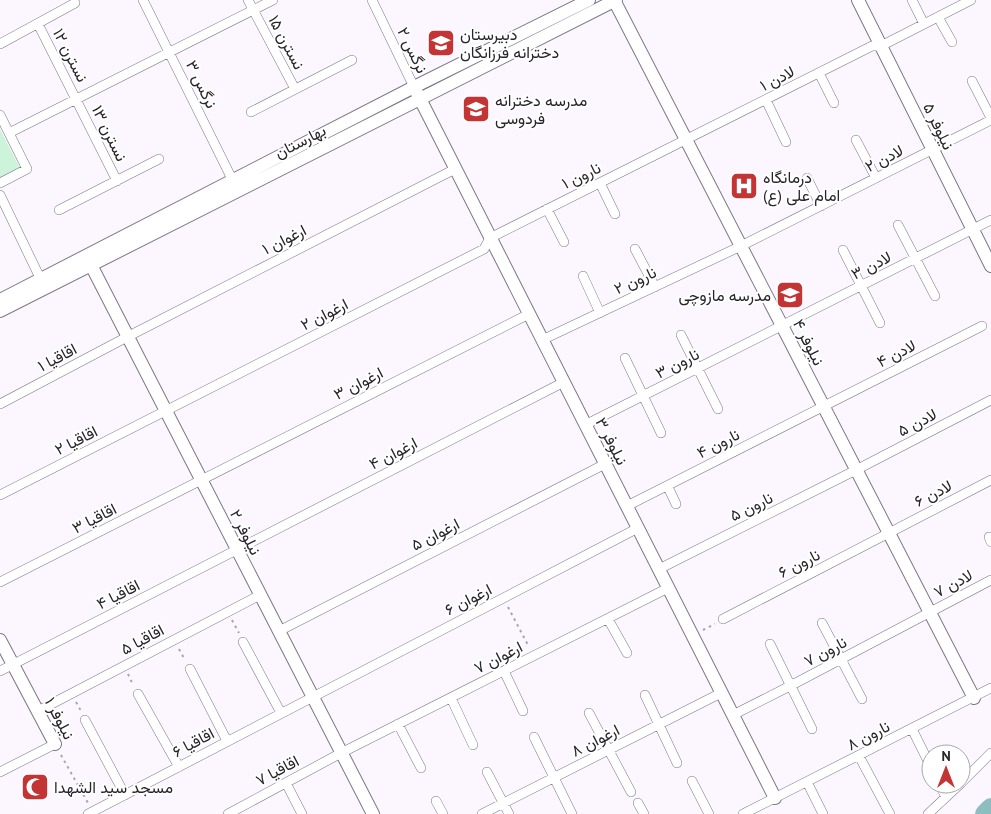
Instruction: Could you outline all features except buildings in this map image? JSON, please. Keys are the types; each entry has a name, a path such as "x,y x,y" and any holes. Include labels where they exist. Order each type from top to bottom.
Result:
{"street":[{"name":"نرگس ۳","path":"143,0 233,181"},
{"name":"نسترن ۱۵","path":"248,0 295,89"},
{"path":"9,133 273,0"},
{"name":"نرگس ۲","path":"372,0 417,93"},
{"name":"بهارستان","path":"0,311 417,93 589,0"},
{"name":"بهارستان","path":"0,300 233,181 615,0"},
{"name":"نیلوفر ۴","path":"615,0 974,698"},
{"name":"نیلوفر ۵","path":"858,0 991,266"},
{"path":"912,0 924,24"},
{"name":"لادن ۱","path":"686,140 872,46 881,46 965,1"},
{"name":"نسترن ۱۲","path":"0,44 75,3"},
{"path":"938,17 952,42"},
{"name":"نسترن ۱۲","path":"38,24 77,99"},
{"name":"نسترن ۱۵","path":"251,112 352,60"},
{"path":"818,73 834,103"},
{"path":"972,81 991,119"},
{"name":"نیلوفر ۳","path":"417,93 775,798"},
{"name":"نسترن ۱۳","path":"77,99 117,180"},
{"path":"766,100 786,142"},
{"path":"0,115 27,169 0,183"},
{"name":"لادن ۲","path":"741,246 991,119"},
{"name":"نارون ۱","path":"490,238 686,140"},
{"path":"856,140 876,178"},
{"name":"نسترن ۱۳","path":"59,210 159,159"},
{"name":"ارغوان ۱","path":"127,336 455,168"},
{"path":"807,178 821,206"},
{"path":"600,183 615,214"},
{"path":"0,196 41,280"},
{"path":"547,209 564,242"},
{"name":"لادن ۳","path":"782,326 991,220"},
{"path":"898,225 935,296"},
{"name":"ارغوان ۲","path":"166,412 484,249 490,238"},
{"name":"نارون ۲","path":"542,340 741,246"},
{"path":"635,249 655,287"},
{"path":"843,250 880,323"},
{"name":"نیلوفر ۲","path":"91,265 371,813"},
{"path":"583,276 600,313"},
{"name":"ارغوان ۳","path":"201,480 529,314"},
{"name":"نارون ۳","path":"586,425 782,326"},
{"name":"لادن ۴","path":"823,406 982,326"},
{"path":"681,335 718,408"},
{"name":"اقاقیا ۱","path":"0,404 127,336"},
{"path":"625,358 661,433"},
{"name":"ارغوان ۴","path":"237,550 564,382"},
{"name":"لادن ۵","path":"856,470 991,400"},
{"name":"نارون ۴","path":"627,506 823,406"},
{"name":"اقاقیا ۲","path":"0,495 166,412"},
{"name":"ارغوان ۵","path":"279,632 605,464"},
{"name":"نارون ۵","path":"658,569 856,470"},
{"name":"اقاقیا ۳","path":"0,582 201,480"},
{"name":"لادن ۶","path":"889,533 991,480"},
{"path":"668,486 676,504"},
{"name":"ارغوان ۶","path":"312,697 638,528"},
{"name":"نارون ۶","path":"723,619 889,533"},
{"name":"اقاقیا ۴","path":"0,671 237,550"},
{"name":"لادن ۷","path":"930,612 991,580"},
{"name":"ارغوان ۷","path":"341,753 668,588"},
{"name":"اقاقیا ۵","path":"38,711 260,595"},
{"name":"نارون ۷","path":"733,715 930,612"},
{"path":"608,619 627,653"},
{"path":"822,623 862,698"},
{"name":"نیلوفر ۱","path":"0,640 56,744"},
{"path":"243,642 281,713"},
{"path":"770,644 812,729"},
{"path":"190,669 227,741"},
{"path":"504,671 523,710"},
{"name":"نارون ۸","path":"743,814 754,811 775,798 991,688"},
{"name":"ارغوان ۸","path":"482,814 721,693"},
{"path":"138,694 179,767"},
{"path":"644,695 678,763"},
{"name":"اقاقیا ۶","path":"90,813 312,697"},
{"path":"451,698 473,745"},
{"path":"589,713 631,792"},
{"path":"85,720 125,795"},
{"path":"398,724 421,768"},
{"path":"912,729 921,747"},
{"path":"534,737 572,814"},
{"path":"0,772 56,744"},
{"name":"اقاقیا ۷","path":"228,814 341,753"},
{"path":"971,772 991,753"},
{"path":"859,756 890,814"},
{"path":"487,772 509,814"},
{"path":"692,781 709,814"},
{"path":"806,782 822,814"},
{"path":"286,783 302,814"},
{"path":"928,814 949,794"},
{"path":"436,801 444,814"},
{"path":"638,803 644,814"}],"path":[{"path":"503,598 534,656"},
{"path":"228,612 243,642"},
{"path":"692,636 723,619"},
{"path":"175,639 190,669"},
{"path":"124,666 138,694"},
{"path":"71,694 85,720"},
{"name":"نیلوفر ۱","path":"56,744 90,813"}],"green space":[{"path":"0,129 20,168 0,178"}],"waterway":[{"path":"985,814 991,808"}],"place":[{"name":"دبیرستان دخترانه فرزانگان","path":"441,43"},
{"name":"مدرسه دخترانه فردوسی","path":"476,109"},
{"name":"درمانگاه امام علی (ع)","path":"744,186"},
{"name":"مدرسه مازوچی","path":"790,295"},
{"name":"مسجد سید الشهدا","path":"35,787"}]}
